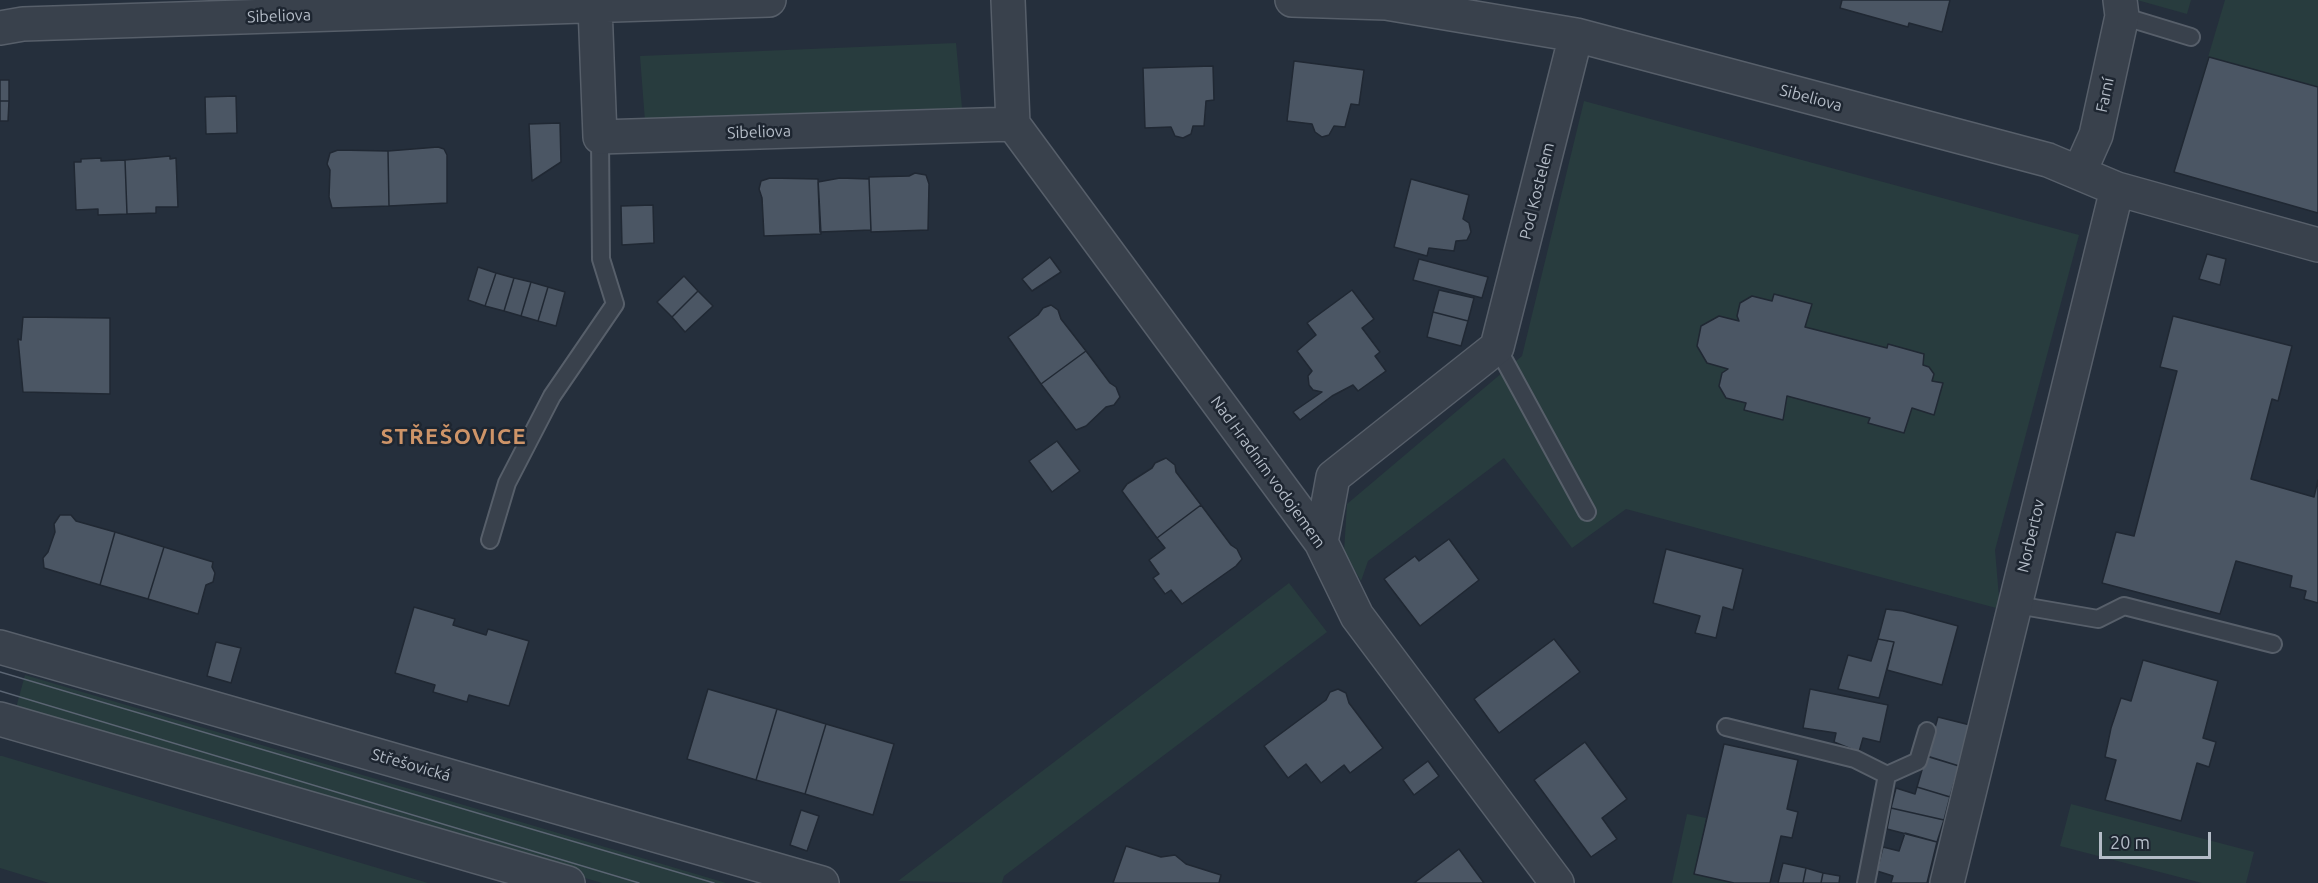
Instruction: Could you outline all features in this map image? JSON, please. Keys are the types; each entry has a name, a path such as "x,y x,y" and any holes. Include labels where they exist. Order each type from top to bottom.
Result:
{"street":[{"name":"Sibeliova","path":"0,28 35,24 769,0"},
{"path":"1008,0 1013,124"},
{"name":"Sibeliova","path":"1292,0 1386,3 1576,35 2048,160 2080,171 2117,189 2318,245"},
{"path":"595,6 600,137"},
{"name":"Farní","path":"2080,171 2096,135 2121,8"},
{"name":"Pod Kostelem","path":"1497,347 1576,35"},
{"name":"Sibeliova","path":"600,137 1013,124"},
{"name":"Nad Hradním vodojemem","path":"1013,124 1321,542 1357,616 1557,883"},
{"name":"Norbertov","path":"1947,883 1992,695 2017,605 2030,536 2117,189"},
{"path":"1321,542 1333,477 1497,347"},
{"name":"Střešovická","path":"0,647 822,883"},
{"path":"0,719 568,883"}],"lane":[{"name":"Farní","path":"2121,8 2192,37"},
{"path":"490,540 507,483 552,396 615,304 601,259 600,137"},
{"path":"1497,347 1587,512"},
{"path":"2017,605 2098,619 2124,606 2273,644"},
{"path":"1725,727 1855,759 1887,775"},
{"path":"1887,775 1918,761 1928,731"},
{"path":"1866,883 1887,775"}],"green space":[{"path":"2137,0 2191,0 2187,14"},
{"path":"2225,0 2318,0 2318,213 2174,172"},
{"path":"956,43 962,108 645,121 640,56"},
{"path":"1584,101 2079,235 1995,550 2000,609 1626,509 1572,548 1504,458 1368,561 1361,581 1344,552 1347,504 1522,356","holes":["1774,294 1811,304 1805,327 1887,348 1889,344 1924,354 1923,365 1929,367 1934,374 1932,381 1943,384 1927,412 1912,408 1904,433 1869,423 1870,418 1787,396 1783,413 1728,369 1707,363 1697,346 1701,326 1719,316 1739,321 1737,316 1740,303 1752,296 1772,301"]},
{"path":"1289,583 1327,632 1004,876 1002,883 898,881"},
{"path":"25,675 726,883 602,883 179,758 16,708"},
{"path":"0,756 428,883 49,883 0,868"},
{"path":"2071,804 2254,852 2246,883 2202,883 2060,846"},
{"path":"1687,814 1706,818 1695,874 1734,883 1672,883"}],"building":[{"path":"1842,0 1950,0 1942,32 1909,23 1908,27 1840,8"},
{"path":"2209,57 2318,87 2318,213 2174,172"},
{"path":"1294,61 1364,70 1359,105 1351,104 1345,127 1334,126 1329,135 1322,137 1315,132 1312,124 1287,121"},
{"path":"1213,66 1214,100 1206,101 1204,126 1193,126 1191,134 1183,138 1175,136 1171,127 1145,128 1143,68"},
{"path":"0,80 9,80 9,101 0,101"},
{"path":"236,96 237,133 206,134 205,97"},
{"path":"0,101 9,101 8,121 0,121"},
{"path":"560,123 561,162 532,181 529,124"},
{"path":"438,147 444,149 447,155 447,203 389,206 388,151"},
{"path":"338,150 388,151 389,206 332,208 329,197 330,170 327,164 330,153"},
{"path":"170,156 170,159 176,158 178,207 156,207 156,213 127,214 125,160"},
{"path":"101,158 101,161 125,160 127,214 98,215 98,209 76,210 74,162 81,162 81,159"},
{"path":"915,173 926,175 929,184 928,230 871,232 869,177 909,176"},
{"path":"770,178 818,179 821,234 764,236 762,198 759,189 761,181"},
{"path":"840,178 869,179 871,230 820,232 818,182"},
{"path":"1411,179 1469,195 1463,219 1469,223 1471,232 1467,240 1456,241 1454,251 1429,248 1427,256 1394,247"},
{"path":"653,205 654,243 622,245 621,206"},
{"path":"2207,254 2226,259 2220,285 2199,279"},
{"path":"1050,257 1061,272 1032,291 1022,279"},
{"path":"1419,259 1488,277 1482,298 1413,280"},
{"path":"478,267 496,273 485,306 468,300"},
{"path":"496,273 514,278 504,311 485,306"},
{"path":"684,276 698,291 672,317 657,302"},
{"path":"514,278 531,282 521,316 504,311"},
{"path":"531,282 548,287 538,321 521,316"},
{"path":"548,287 565,292 556,326 538,321"},
{"path":"1352,290 1374,319 1362,328 1380,352 1375,356 1386,371 1358,391 1353,385 1332,396 1300,420 1293,412 1322,392 1313,390 1309,385 1308,376 1312,371 1297,351 1316,335 1307,323"},
{"path":"1439,290 1474,298 1468,321 1433,312"},
{"path":"698,291 713,306 685,332 672,317"},
{"path":"1774,294 1812,304 1805,327 1887,348 1888,344 1924,354 1923,365 1929,367 1934,374 1932,381 1943,383 1934,415 1912,408 1904,433 1868,423 1870,418 1787,396 1783,420 1744,410 1746,403 1726,398 1719,386 1722,373 1728,369 1707,363 1697,346 1701,326 1719,316 1739,321 1737,316 1740,303 1752,296 1772,301"},
{"path":"1051,305 1058,310 1061,319 1086,351 1041,384 1008,337 1038,315 1043,308"},
{"path":"1433,312 1468,321 1461,346 1427,337"},
{"path":"2173,316 2292,346 2278,401 2272,399 2251,479 2314,497 2318,480 2318,603 2304,599 2306,591 2290,587 2292,576 2236,561 2220,614 2102,583 2116,532 2134,536 2177,371 2160,367"},
{"path":"23,317 110,318 110,394 23,392 18,339 21,340"},
{"path":"1086,351 1110,383 1116,387 1120,397 1114,405 1106,407 1086,426 1076,430 1041,384"},
{"path":"1057,441 1080,471 1052,492 1029,461"},
{"path":"1166,458 1175,465 1176,472 1201,505 1157,538 1122,491 1127,484 1152,468 1155,463"},
{"path":"1201,505 1231,545 1237,549 1242,559 1236,566 1182,604 1171,590 1165,594 1153,578 1159,574 1149,560 1165,548 1157,538"},
{"path":"60,515 71,515 76,521 115,532 100,585 44,568 43,558 48,552 55,532 54,524"},
{"path":"115,532 164,547 148,599 100,585"},
{"path":"1449,539 1479,580 1420,626 1384,579 1415,556 1419,561"},
{"path":"164,547 213,562 212,567 215,573 213,582 206,585 198,614 148,599"},
{"path":"1666,549 1743,569 1733,610 1723,607 1716,638 1695,633 1700,616 1653,603"},
{"path":"414,607 455,619 453,625 486,635 488,629 529,641 509,706 469,695 467,702 433,692 435,685 395,673"},
{"path":"1886,609 1903,611 1958,626 1942,685 1887,670 1894,642 1878,639"},
{"path":"1554,639 1580,672 1499,733 1474,699"},
{"path":"1878,639 1894,642 1879,698 1838,689 1848,655 1871,661"},
{"path":"216,642 241,648 231,683 207,676"},
{"path":"2143,660 2218,681 2203,738 2216,742 2209,767 2197,763 2181,821 2105,800 2116,760 2105,757 2111,728 2121,698 2131,701"},
{"path":"708,689 777,709 756,780 687,759"},
{"path":"1338,689 1346,693 1349,703 1383,748 1350,773 1344,765 1321,783 1306,764 1288,778 1264,746 1326,700 1330,692"},
{"path":"1810,689 1888,705 1880,742 1863,738 1859,752 1834,742 1836,733 1803,728"},
{"path":"777,709 826,724 805,794 756,780"},
{"path":"1938,717 1970,725 1959,766 1927,756"},
{"path":"826,724 894,744 873,815 805,794"},
{"path":"1585,742 1627,799 1602,818 1617,839 1591,857 1534,780"},
{"path":"1724,744 1798,760 1787,809 1798,812 1792,838 1781,836 1770,883 1734,883 1694,874"},
{"path":"1926,756 1959,766 1950,797 1917,787"},
{"path":"1428,761 1439,776 1414,795 1403,780"},
{"path":"1917,787 1950,797 1944,820 1891,808 1896,788 1915,794"},
{"path":"1891,808 1944,820 1937,842 1887,829"},
{"path":"801,810 819,816 807,851 790,845"},
{"path":"1905,833 1937,842 1927,883 1891,883 1893,876 1877,871 1883,847 1899,851"},
{"path":"1126,846 1161,857 1175,855 1186,864 1221,875 1219,883 1113,883"},
{"path":"1459,849 1484,883 1414,883"},
{"path":"1783,863 1806,868 1803,883 1778,883"},
{"path":"1806,868 1823,873 1821,883 1803,883"},
{"path":"1823,873 1840,876 1839,883 1821,883"}],"tram line":[{"path":"0,672 714,883"},
{"path":"0,691 639,883"}],"district":[{"name":"STŘEŠOVICE","path":"454,437"}]}
